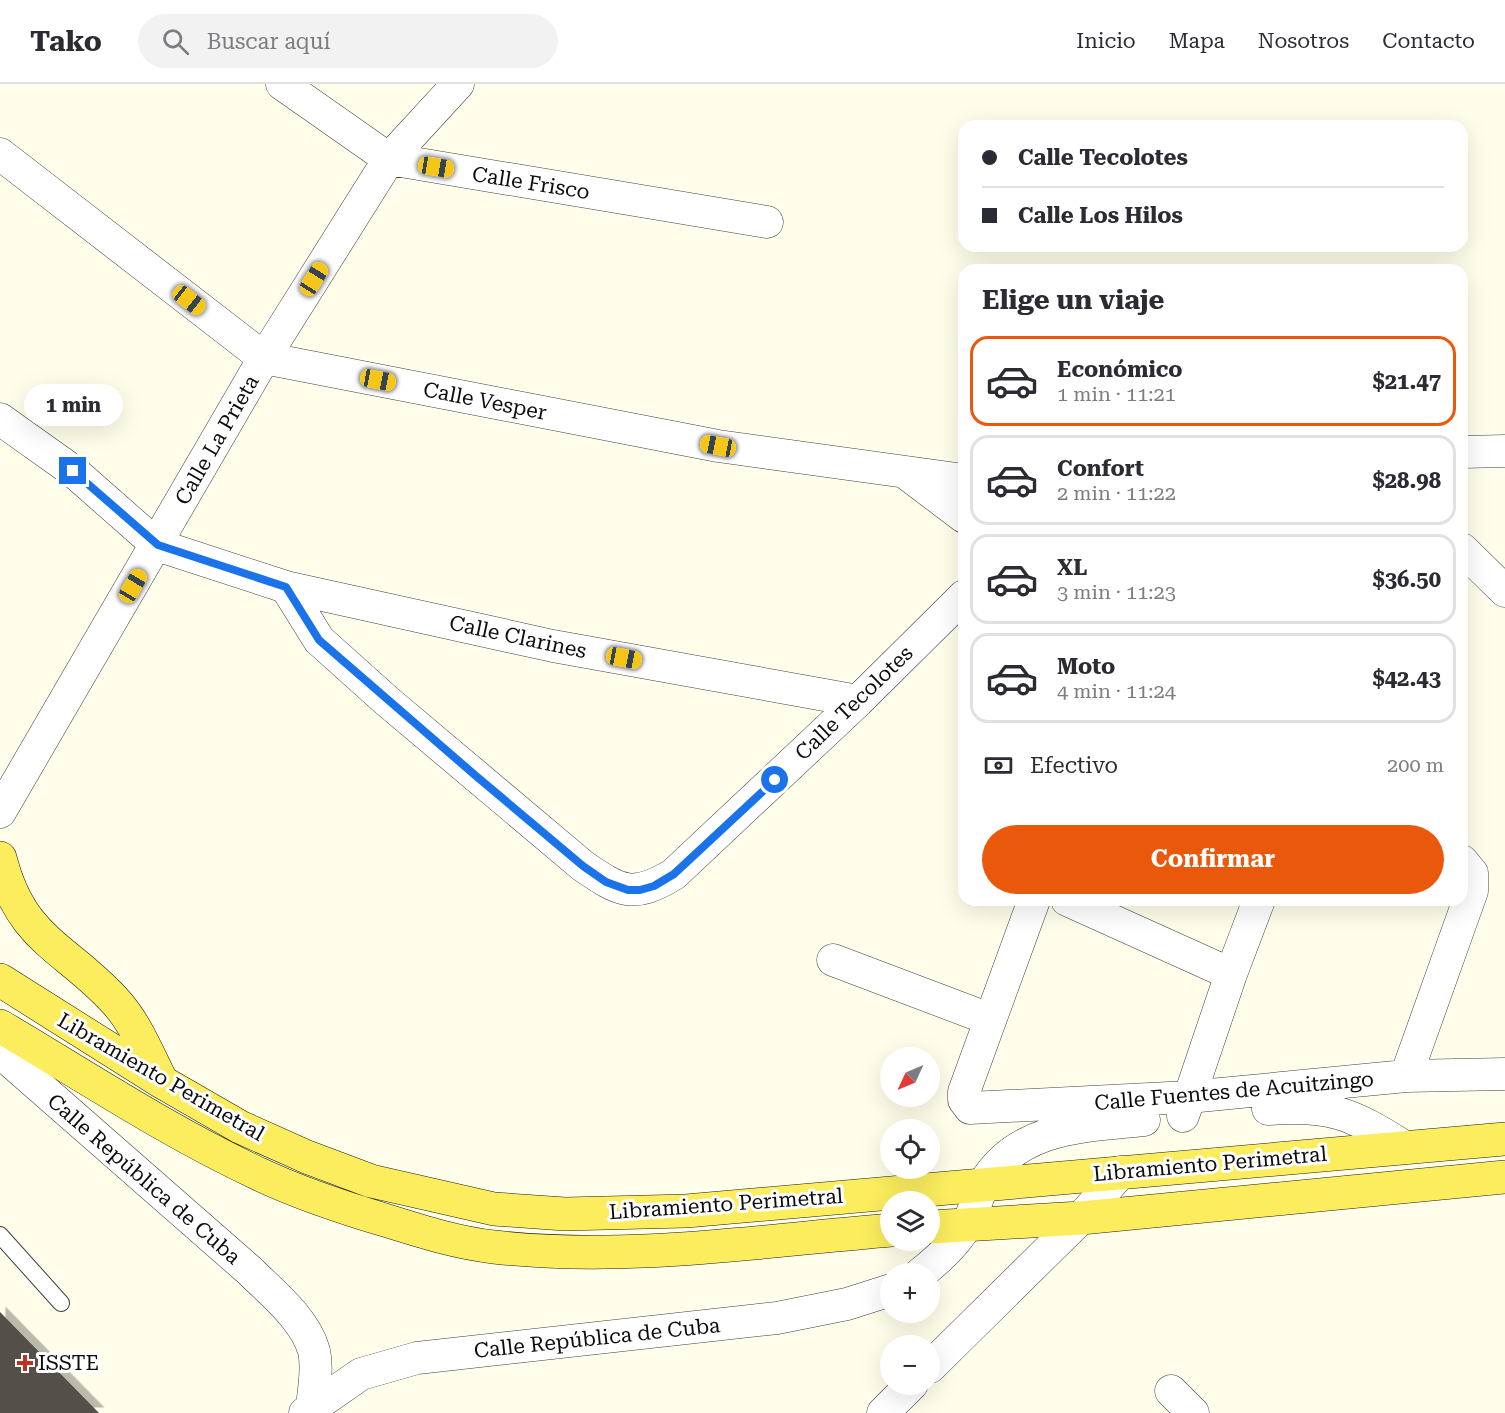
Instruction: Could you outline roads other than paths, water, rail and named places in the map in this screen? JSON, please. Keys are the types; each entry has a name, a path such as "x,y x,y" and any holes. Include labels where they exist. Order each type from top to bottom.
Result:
{"main road":[{"path":"0,858 6,883 22,915 51,946 117,1003 136,1030 162,1082"},
{"name":"Libramiento Perimetral","path":"0,981 162,1082 240,1127 307,1158 371,1181 494,1209 565,1214 686,1211 1403,1146 1505,1139"},
{"name":"Libramiento Perimetral","path":"0,1026 183,1135 260,1174 334,1205 433,1235 491,1247 551,1252 630,1252 880,1231"},
{"name":"Libramiento Perimetral","path":"940,1226 1081,1218 1505,1177"}],"street":[{"name":"Calle Frisco","path":"282,84 389,159 767,222"},
{"name":"Calle La Prieta","path":"0,812 158,545 264,358 389,159 458,84"},
{"name":"Calle Vesper","path":"0,154 264,358 718,446 958,479"},
{"path":"0,418 73,471 158,545"},
{"path":"1468,452 1505,452"},
{"path":"907,474 958,512"},
{"name":"Calle Clarines","path":"158,545 286,587 553,645 858,701"},
{"path":"1468,555 1505,591"},
{"name":"Calle Tecolotes","path":"286,587 319,640 387,701 583,866 606,882 628,890 640,890 654,886 674,874 858,701 958,602"},
{"path":"1468,872 1472,891 1468,902"},
{"path":"833,960 989,1019 1032,906"},
{"path":"1080,906 1231,974"},
{"path":"1186,1107 1257,906"},
{"path":"1406,1076 1467,906"},
{"name":"Calle Fuentes de Acuitzingo","path":"989,1019 964,1092 966,1104 976,1110 1186,1107 1406,1076 1505,1074"},
{"name":"Calle República de Cuba","path":"0,1052 250,1271 286,1306 305,1332 314,1351 316,1373 309,1410"},
{"path":"933,1263 948,1250 968,1224 984,1183 998,1164 1020,1146 1057,1131 1186,1107 1301,1106 1325,1109 1350,1116 1403,1146"},
{"path":"940,1357 1081,1218 1121,1172"},
{"name":"Calle República de Cuba","path":"309,1410 361,1374 417,1358 777,1318 847,1304 880,1294"},
{"path":"1171,1391 1193,1413"},
{"path":"883,1413 901,1395"}],"lane":[{"path":"0,1235 61,1303"}],"place":[{"name":"ISSTE","path":"25,1363"}]}
